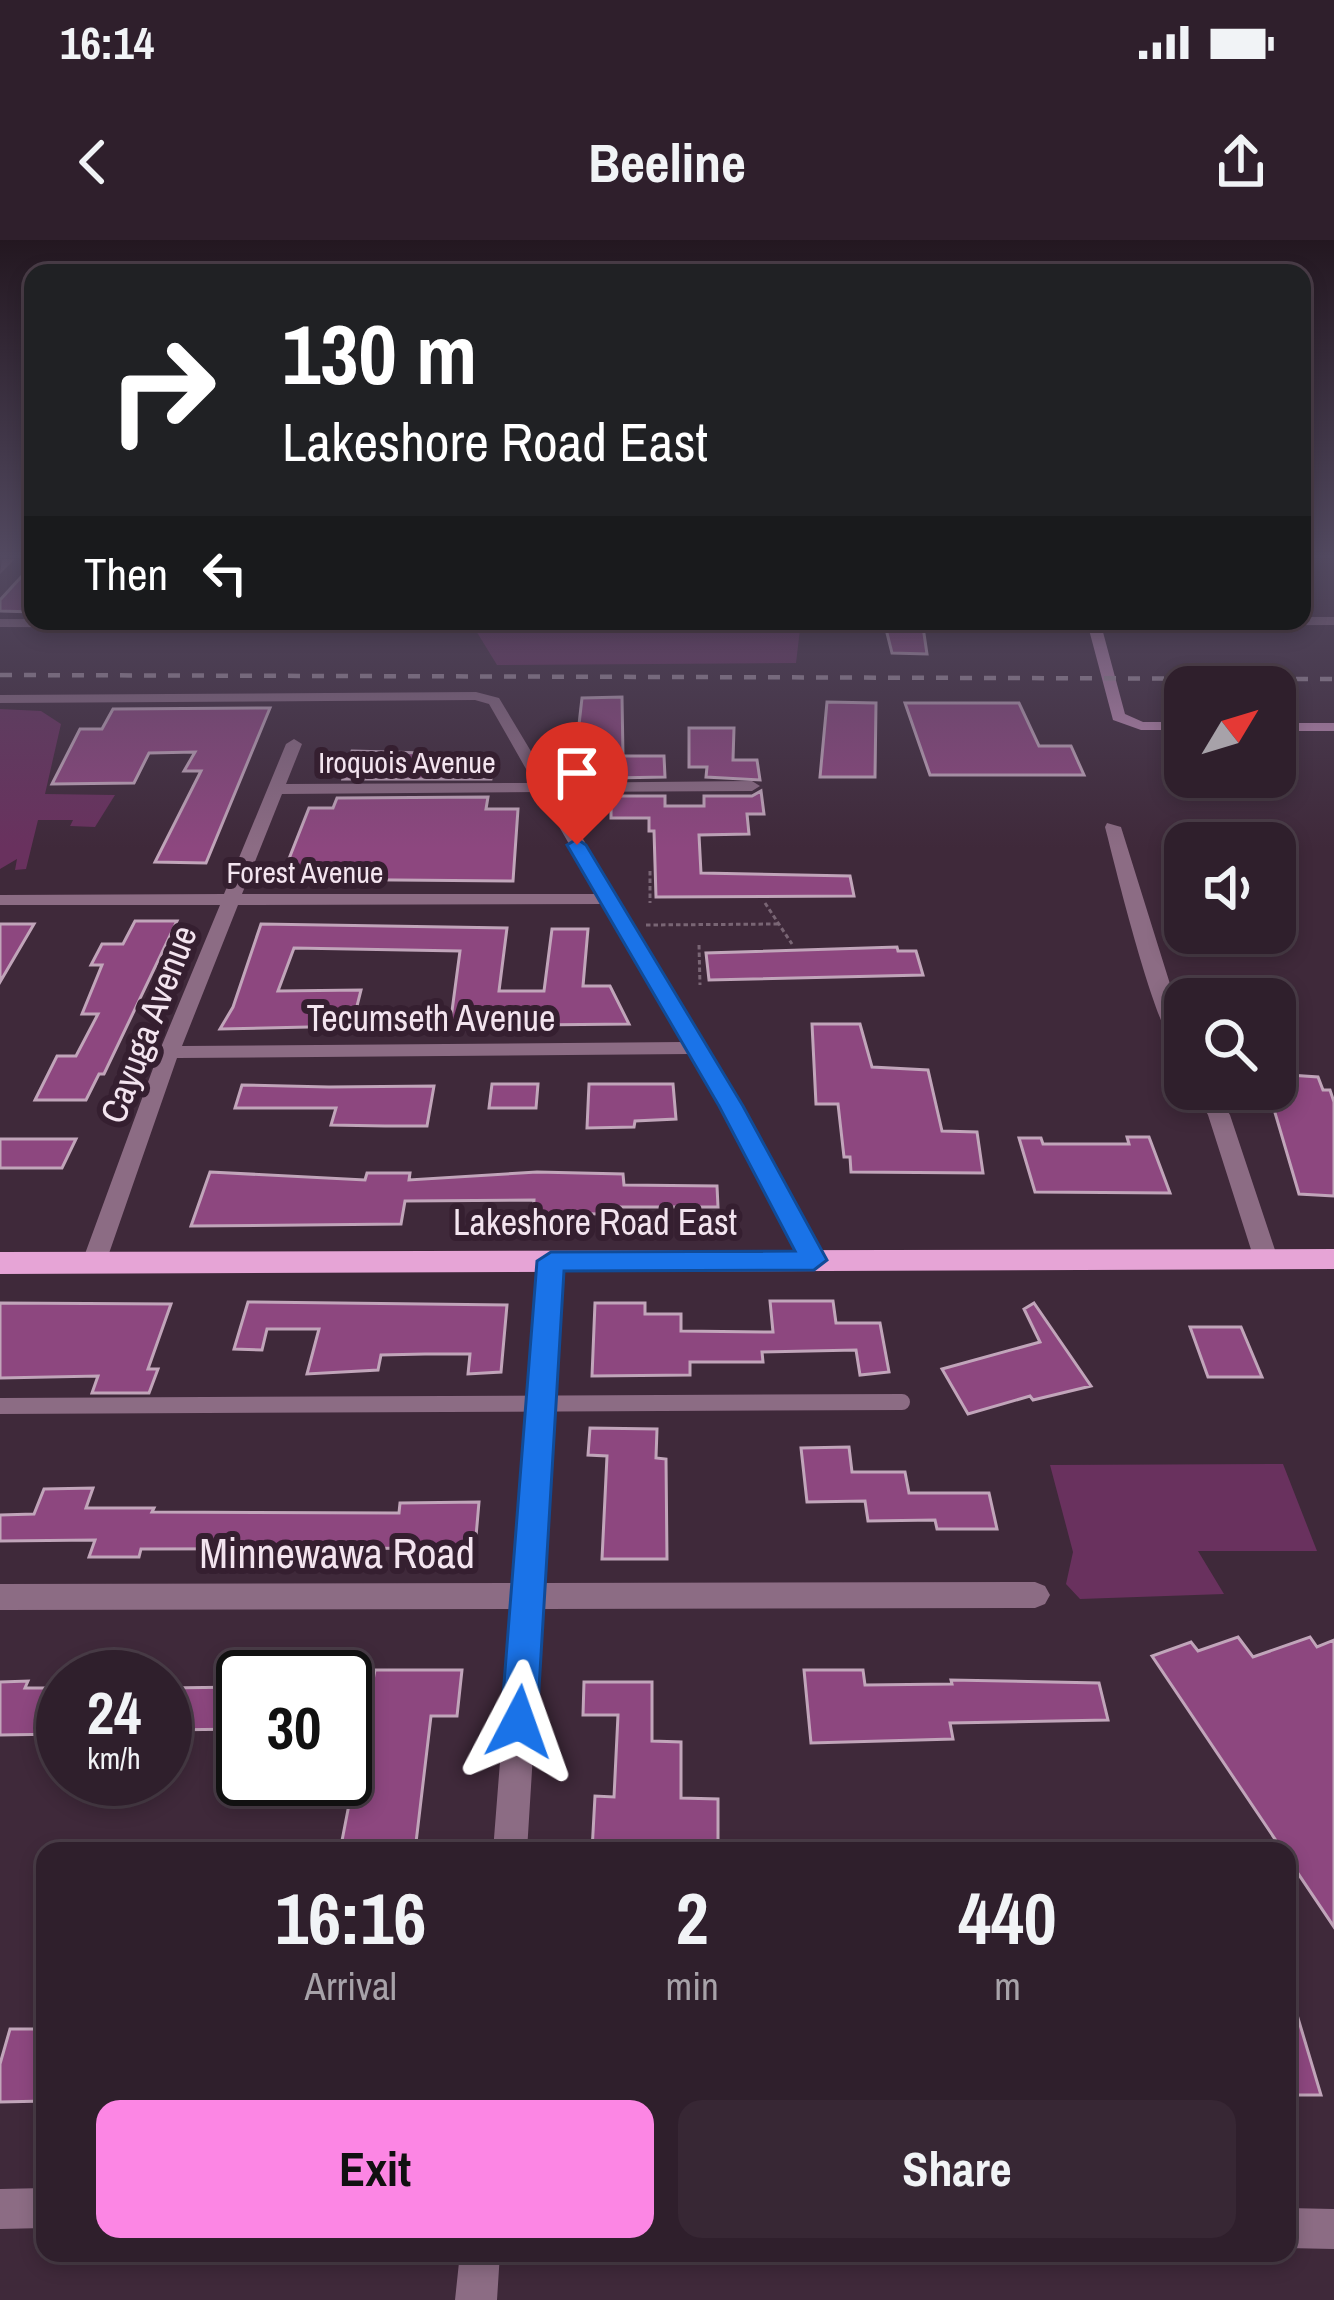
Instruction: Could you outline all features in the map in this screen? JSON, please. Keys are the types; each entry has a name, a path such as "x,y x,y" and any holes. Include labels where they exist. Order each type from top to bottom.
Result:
{"main road":[{"name":"Lakeshore Road East","path":"0,1263 1334,1259"}],"street":[{"path":"1102,655 1118,717 1142,726 1164,727"},
{"path":"0,699 488,698 731,1106 814,1260"},
{"path":"1296,727 1334,727"},
{"name":"Cayuga Avenue","path":"94,1262 169,1052 294,744"},
{"name":"Iroquois Avenue","path":"277,789 752,786"},
{"path":"1113,827 1164,1003"},
{"name":"Forest Avenue","path":"0,900 609,899"},
{"name":"Tecumseth Avenue","path":"169,1052 694,1048"},
{"path":"1216,1110 1266,1259"},
{"path":"511,1842 551,1261"},
{"name":"Minnewawa Road","path":"0,1597 1035,1594"},
{"path":"0,2209 36,2209"},
{"path":"1296,2228 1334,2229"},
{"path":"476,2300 479,2262"}],"lane":[{"path":"0,1406 902,1402"}],"path":[{"path":"650,871 650,904"},
{"path":"765,903 792,944"},
{"path":"625,925 779,924"},
{"path":"699,945 700,985"}],"shaded area":[{"path":"491,655 797,655 796,663 497,665"},
{"path":"0,709 41,711 61,724 45,794 115,795 95,827 70,826 73,820 38,820 26,869 15,870 17,859 0,869"},
{"path":"1283,1464 1317,1551 1198,1551 1224,1594 1080,1599 1066,1584 1073,1552 1050,1465"}],"building":[{"path":"622,697 623,756 664,756 665,777 612,778 612,767 585,767 586,742 577,742 582,698"},
{"path":"827,702 876,703 875,777 820,777"},
{"path":"905,703 1019,703 1039,746 1071,746 1084,775 930,775"},
{"path":"270,708 206,863 155,862 201,771 184,771 195,752 149,753 134,783 52,784 80,729 102,729 113,709"},
{"path":"689,728 734,728 733,760 757,760 760,780 706,777 707,767 689,767"},
{"path":"352,751 458,754 456,762 493,762 491,779 343,779"},
{"path":"761,791 764,814 747,814 749,834 699,835 701,873 850,876 854,896 656,897 654,831 649,831 649,818 611,818 611,796 665,796 665,806 704,806 704,796 752,796"},
{"path":"488,797 486,809 518,809 513,881 281,879 309,808 333,808 337,798"},
{"path":"135,921 177,921 104,1074 99,1074 86,1100 35,1100 57,1056 76,1056 98,1014 82,1014 102,965 91,965 102,944 123,944"},
{"path":"0,924 34,924 0,982"},
{"path":"261,924 507,928 499,991 544,991 552,929 588,929 583,986 610,986 629,1024 450,1026 460,951 294,948 278,991 361,990 352,1026 220,1029 233,1007"},
{"path":"897,947 898,951 916,951 923,975 709,980 706,953"},
{"path":"812,1024 860,1024 872,1067 928,1070 942,1131 977,1132 983,1173 851,1172 850,1157 844,1157 838,1104 816,1104"},
{"path":"1296,1075 1318,1077 1334,1102 1334,1196 1299,1194 1274,1110 1296,1110"},
{"path":"492,1084 538,1084 536,1108 489,1108"},
{"path":"589,1084 673,1084 676,1119 635,1121 634,1127 587,1128"},
{"path":"242,1085 434,1086 427,1126 385,1126 331,1125 336,1108 235,1108"},
{"path":"1127,1137 1149,1137 1170,1193 1035,1192 1019,1138 1041,1138 1043,1144 1129,1144"},
{"path":"0,1139 76,1139 62,1168 0,1168"},
{"path":"210,1172 365,1180 367,1173 410,1173 409,1180 537,1172 623,1174 624,1185 717,1186 718,1207 603,1207 603,1214 533,1213 534,1200 405,1201 401,1224 191,1226"},
{"path":"770,1301 833,1301 836,1323 880,1323 889,1372 860,1375 856,1350 762,1352 763,1362 690,1362 690,1375 592,1376 595,1303 645,1303 645,1314 681,1314 681,1331 773,1332"},
{"path":"248,1302 507,1305 501,1372 468,1374 470,1354 425,1354 381,1355 378,1370 307,1374 319,1329 267,1329 262,1350 234,1349"},
{"path":"0,1303 171,1304 148,1369 158,1369 149,1393 92,1393 98,1376 0,1378"},
{"path":"1034,1303 1091,1386 1033,1400 1030,1396 968,1414 942,1369 1040,1342 1024,1309"},
{"path":"1190,1327 1241,1327 1262,1377 1208,1377"},
{"path":"590,1428 657,1429 656,1458 666,1459 667,1559 602,1559 607,1456 588,1455"},
{"path":"849,1447 852,1472 905,1472 909,1493 989,1493 997,1529 937,1529 935,1520 868,1521 865,1501 807,1502 801,1448"},
{"path":"93,1488 86,1508 154,1508 152,1512 399,1513 400,1503 479,1502 475,1548 141,1549 139,1557 89,1557 95,1540 0,1541 0,1515 34,1514 44,1489"},
{"path":"1238,1637 1253,1657 1310,1637 1317,1647 1334,1640 1334,1927 1296,1870 1296,1842 1277,1842 1152,1656 1191,1642 1198,1651"},
{"path":"375,1670 462,1670 457,1716 431,1716 416,1842 342,1842 349,1806 372,1806"},
{"path":"804,1670 863,1670 865,1685 952,1684 951,1680 1099,1683 1108,1720 950,1723 953,1739 811,1743"},
{"path":"28,1681 25,1688 36,1688 36,1734 0,1735 0,1682"},
{"path":"584,1682 652,1682 652,1741 681,1742 681,1798 718,1799 718,1842 592,1842 595,1796 614,1797 618,1715 583,1715"},
{"path":"216,1687 216,1729 192,1730 192,1688"},
{"path":"1296,2011 1321,2095 1296,2095"},
{"path":"10,2029 36,2029 36,2101 0,2102 0,2064"}],"railway":[{"path":"0,675 1334,679"}],"route":[{"path":"519,1722 551,1261 814,1260 731,1106 577,845"}]}
